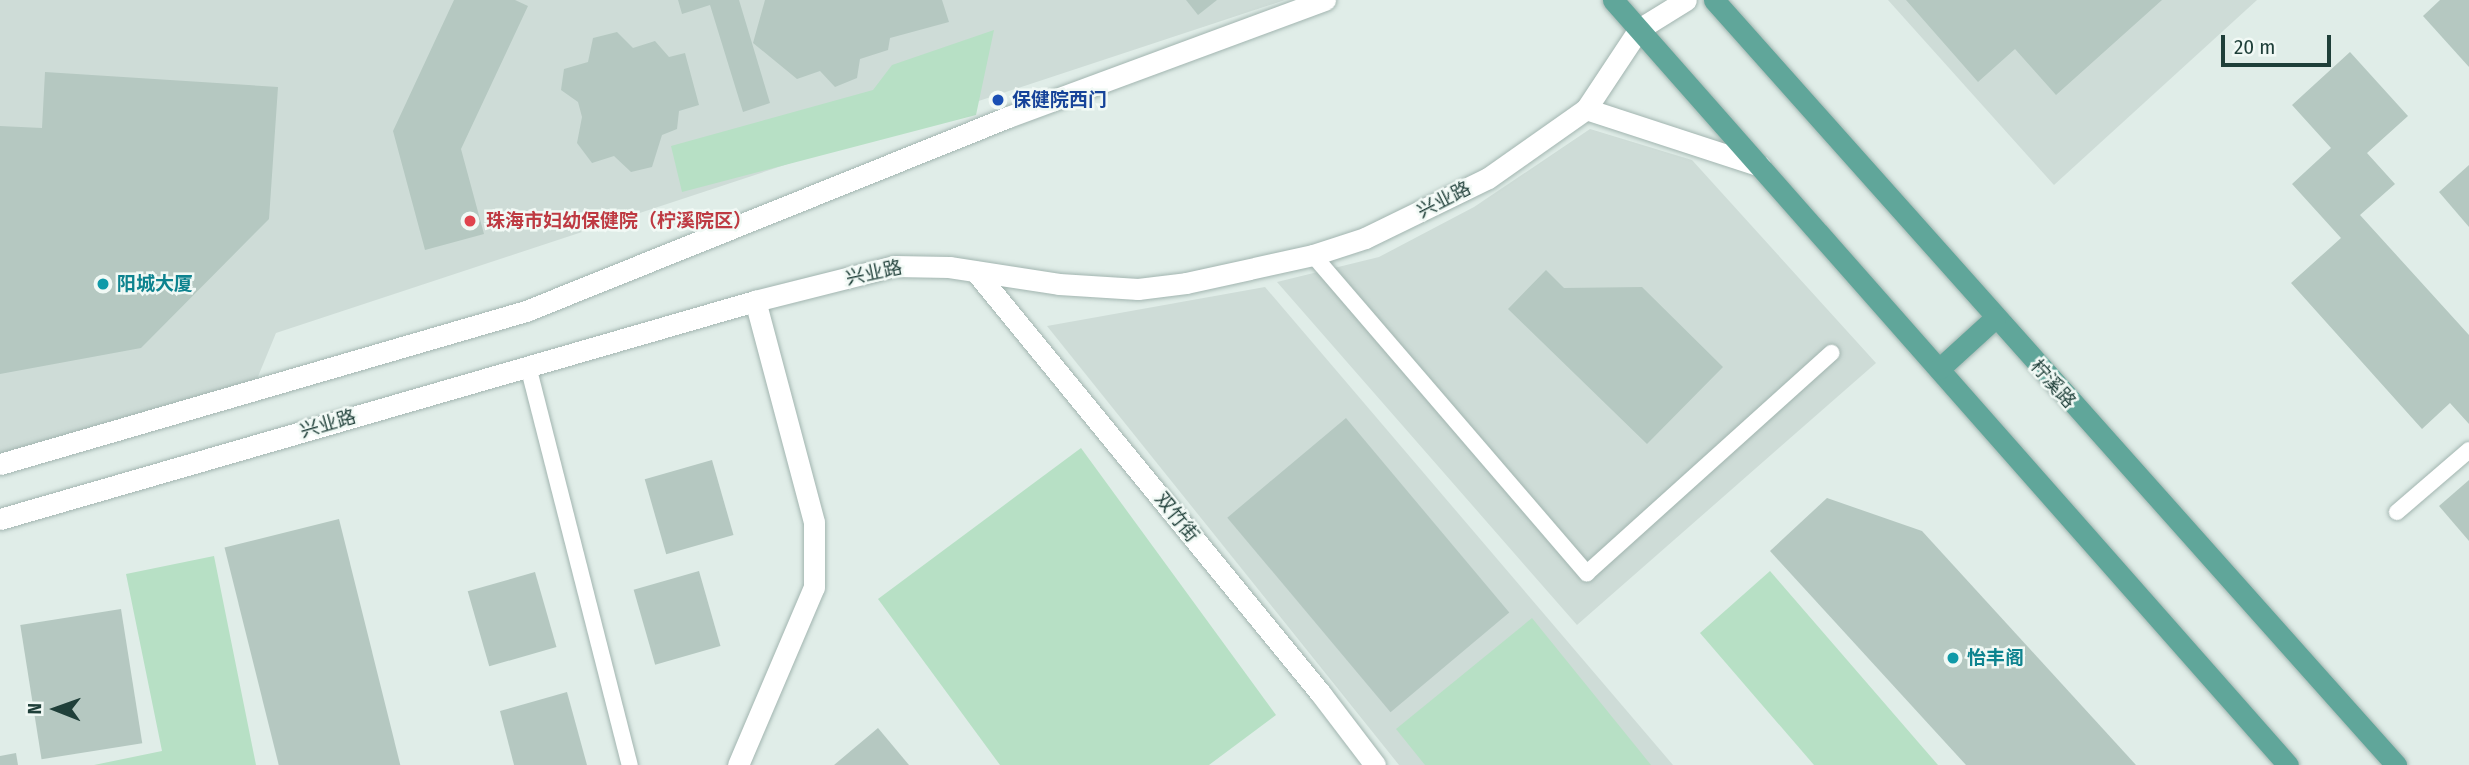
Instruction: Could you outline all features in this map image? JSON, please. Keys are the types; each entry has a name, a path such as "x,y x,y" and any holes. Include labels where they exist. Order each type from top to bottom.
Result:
{"main road":[{"path":"0,464 526,311 1008,117 1325,0"},
{"path":"1613,0 2288,765"},
{"name":"兴业路","path":"0,519 755,301 894,266 921,264 1059,284 1138,289 1186,283 1313,255 1365,238 1488,178 1586,109 1639,29 1686,0"},
{"name":"柠溪路","path":"1714,0 1994,318 2396,765"},
{"path":"1586,109 1760,166"},
{"name":"双竹街","path":"976,272 1321,694 1375,765"},
{"path":"738,765 814,587 814,522 755,301"},
{"path":"1939,369 1994,318"}],"lane":[{"path":"1313,255 1587,573 1831,353"},
{"path":"528,366 630,765"},
{"path":"2397,512 2469,450"}],"shaded area":[{"path":"0,0 1285,0 276,333 252,391 0,464"},
{"path":"1888,0 2257,0 2054,185"},
{"path":"1590,129 1692,160 1876,363 1577,625 1277,282 1379,257 1474,207"},
{"path":"1265,287 1673,765 1399,765 1047,326"}],"green space":[{"path":"994,30 976,115 682,192 671,146 873,90 892,65"},
{"path":"1081,448 1276,715 1209,765 1000,765 878,599"},
{"path":"214,556 256,765 94,765 162,751 126,574"},
{"path":"1770,571 1938,765 1814,765 1700,633"},
{"path":"1532,618 1651,765 1425,765 1396,729"}],"building":[{"path":"454,0 515,0 528,6 461,149 484,234 425,250 393,131"},
{"path":"678,0 739,0 770,103 743,112 710,5 682,14"},
{"path":"765,0 942,0 949,22 890,38 888,50 860,59 857,78 835,87 820,71 797,79 753,43"},
{"path":"1186,0 1217,0 1198,15"},
{"path":"1906,0 2162,0 2056,95 2015,49 1978,82"},
{"path":"2440,0 2469,0 2469,67 2423,16"},
{"path":"617,32 633,48 655,41 669,57 685,53 699,105 679,111 677,129 662,135 652,167 631,172 614,156 592,163 577,143 582,117 578,102 561,90 564,69 588,62 593,38"},
{"path":"2350,52 2408,116 2367,153 2395,184 2360,215 2469,335 2469,424 2450,403 2422,429 2291,283 2341,238 2292,184 2331,148 2292,105"},
{"name":"阳城大厦","path":"45,72 278,87 269,219 141,348 0,374 0,126 42,128"},
{"path":"2469,165 2469,227 2439,192"},
{"path":"1546,270 1564,288 1642,287 1723,367 1647,444 1508,309"},
{"path":"1346,418 1509,613 1391,712 1227,518"},
{"path":"712,460 733,535 666,554 645,479"},
{"path":"2469,480 2469,541 2439,506"},
{"name":"怡丰阁","path":"1827,498 1922,531 2136,765 1966,765 1770,551"},
{"path":"339,519 400,765 279,765 225,548"},
{"path":"699,571 720,646 655,665 634,590"},
{"path":"535,572 556,647 489,666 468,591"},
{"path":"121,609 142,743 42,759 20,625"},
{"path":"567,692 587,765 514,765 500,711"},
{"path":"878,728 909,765 834,765"},
{"path":"16,753 18,765 0,765 0,756"}],"place":[{"name":"保健院西门","path":"998,100"},
{"name":"珠海市妇幼保健院（柠溪院区）","path":"470,221"},
{"name":"阳城大厦","path":"103,284"},
{"name":"怡丰阁","path":"1953,658"}]}
